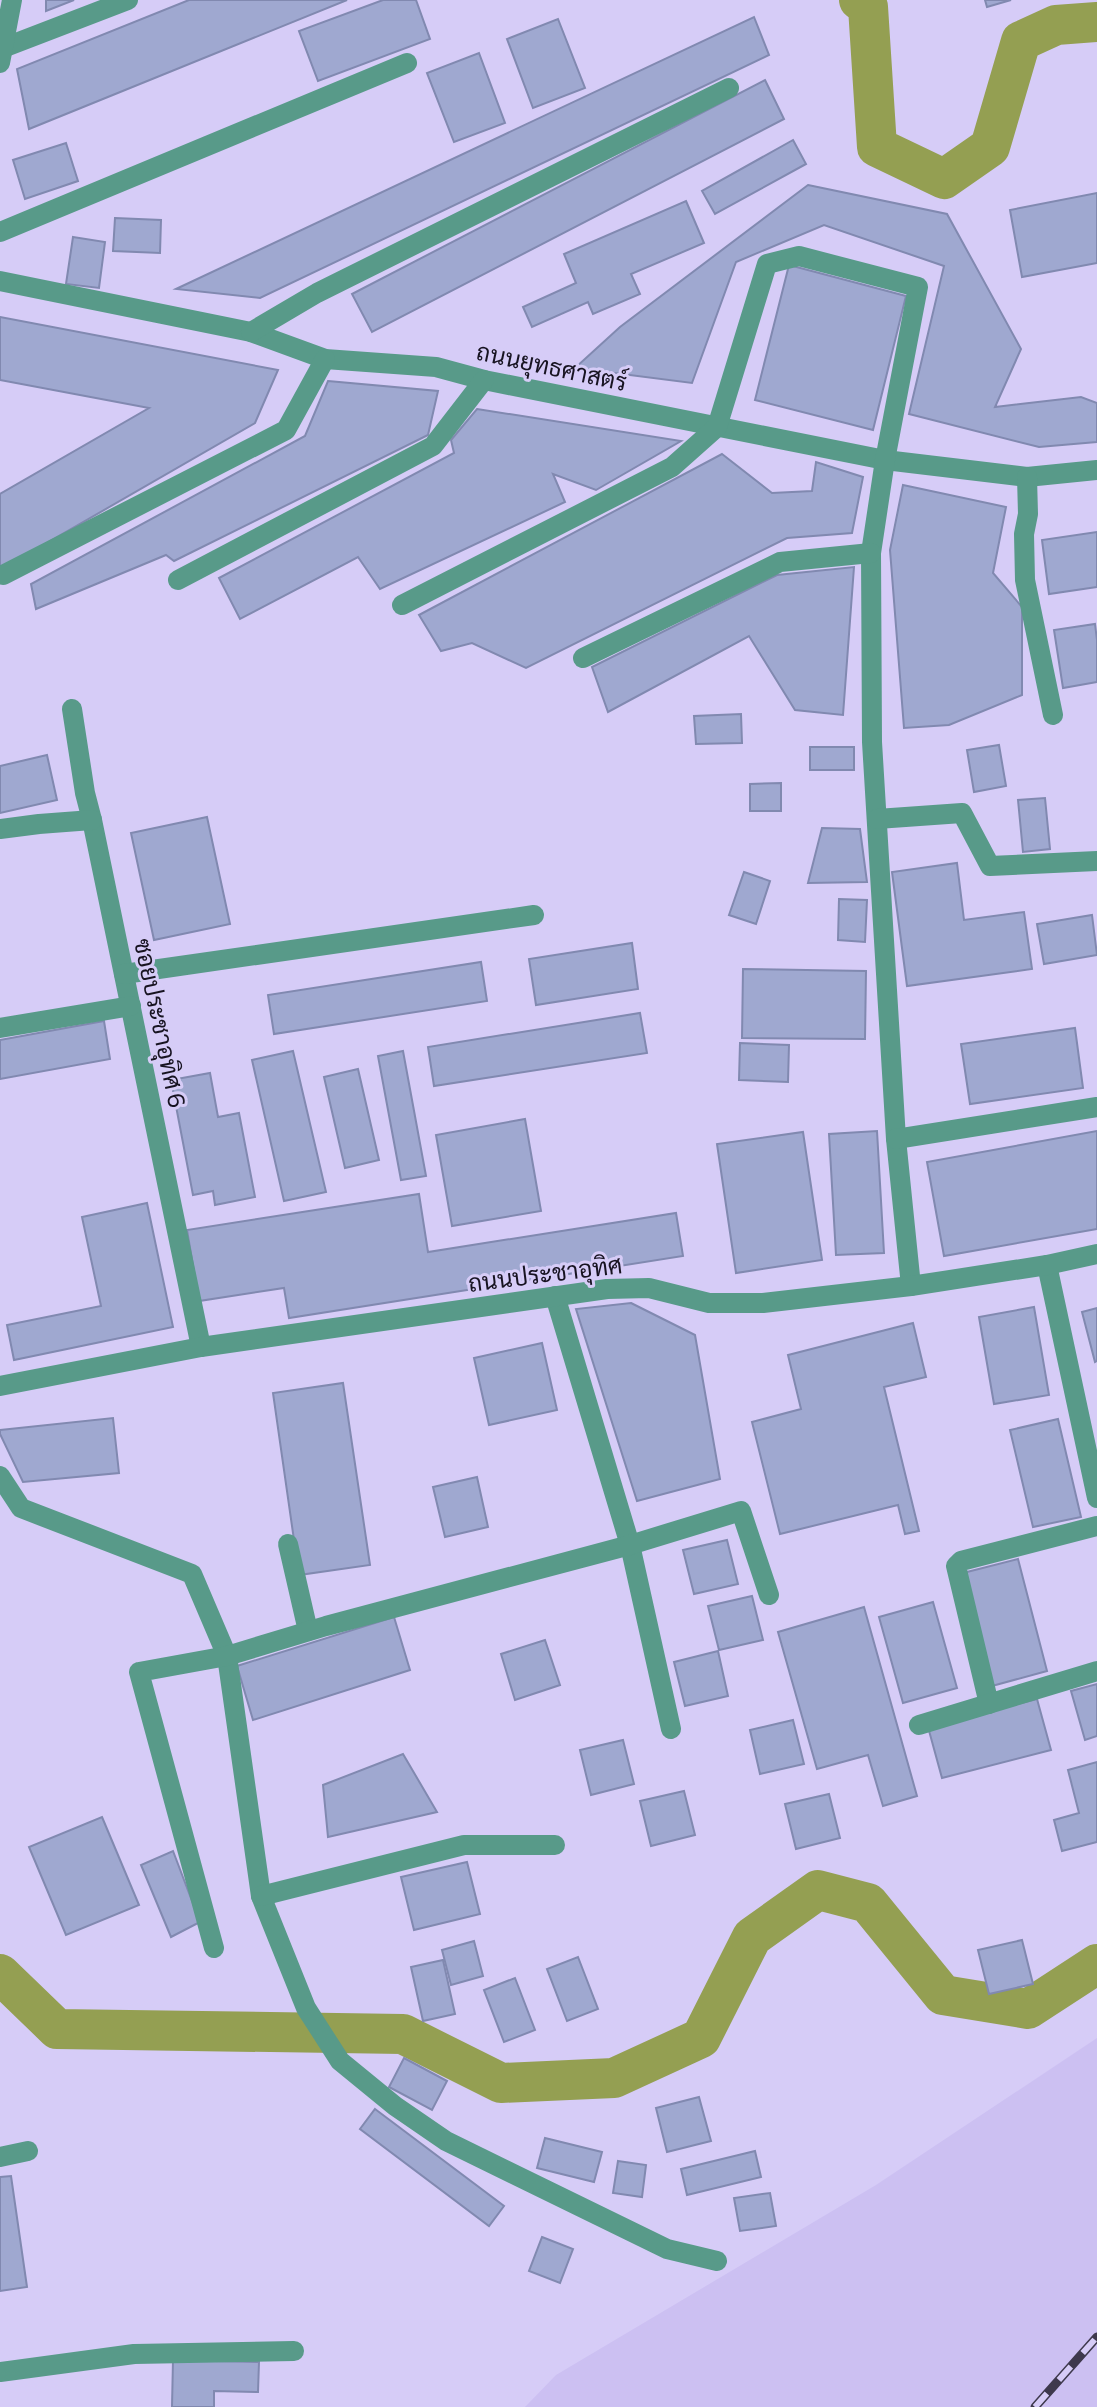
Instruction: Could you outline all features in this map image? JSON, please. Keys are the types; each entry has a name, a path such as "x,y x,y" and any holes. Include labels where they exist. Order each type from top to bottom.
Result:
{"street":[{"path":"2,56 12,0"},
{"path":"2,56 128,0"},
{"path":"0,232 407,63"},
{"path":"251,332 317,293 729,88"},
{"path":"402,605 672,467 717,427 767,264 799,256 918,287 871,553 872,742 896,1139 911,1286"},
{"name":"ถนนยุทธศาสตร์","path":"0,281 251,332 325,359 436,367 484,380 885,460 1027,477 1097,470"},
{"path":"3,575 286,430 325,359"},
{"path":"178,580 433,446 484,380"},
{"path":"1027,477 1025,580 1053,715"},
{"path":"583,658 780,562 871,553"},
{"name":"ซอยประชาอุทิศ 6","path":"72,709 85,793 201,1347"},
{"path":"877,819 962,813 990,866 1097,861"},
{"path":"0,829 92,820"},
{"path":"124,974 534,915"},
{"path":"0,1028 131,1006"},
{"path":"896,1139 1097,1107"},
{"name":"ถนนประชาอุทิศ","path":"0,1386 201,1347 607,1289 649,1288 709,1303 763,1303 911,1286 1097,1254"},
{"path":"1047,1265 1097,1498"},
{"path":"555,1296 630,1545 671,1729"},
{"path":"0,1476 21,1508 192,1574 227,1656 261,1896 306,2008 340,2061 395,2106 446,2141 667,2249 717,2261"},
{"path":"214,1948 139,1672 227,1656 308,1631 630,1545 741,1511 769,1595"},
{"path":"989,1704 956,1566 961,1561 1097,1526"},
{"path":"288,1544 308,1631"},
{"path":"919,1725 1097,1671"},
{"path":"261,1896 464,1845 555,1845"},
{"path":"0,2157 28,2151"},
{"path":"0,2372 134,2354 294,2351"}],"shaded area":[{"path":"1097,2038 1097,2407 525,2407 556,2375 876,2185"}],"building":[{"path":"46,0 74,0 46,11"},
{"path":"189,0 347,0 29,129 17,69"},
{"path":"383,0 416,0 430,39 318,81 299,31"},
{"path":"985,0 1011,0 987,7"},
{"path":"754,17 769,55 260,298 176,289"},
{"path":"558,19 585,88 533,108 507,39"},
{"path":"479,53 505,123 454,142 427,73"},
{"path":"765,80 784,119 372,332 352,294"},
{"path":"793,140 806,164 715,214 702,191"},
{"path":"66,143 78,181 25,199 13,160"},
{"path":"808,185 947,214 1021,349 995,407 1081,397 1097,403 1097,442 1039,447 909,414 944,266 824,225 736,262 692,383 575,368 620,327"},
{"path":"1097,193 1097,263 1022,277 1010,210"},
{"path":"686,201 704,243 631,274 640,294 593,314 588,302 532,327 523,307 576,283 564,254"},
{"path":"115,218 161,220 160,253 113,251"},
{"path":"73,237 105,242 99,288 66,284"},
{"path":"789,265 906,296 873,430 755,400"},
{"path":"0,317 278,370 255,423 0,570 0,494 149,408 0,380"},
{"path":"328,381 438,391 428,435 174,561 166,555 36,609 31,584 305,436"},
{"path":"477,409 681,441 596,490 553,474 565,502 380,589 358,557 240,619 219,578 454,453 451,440"},
{"path":"722,454 772,493 812,491 816,462 863,477 852,533 787,538 526,668 472,643 441,651 419,615"},
{"path":"903,485 1006,507 993,573 1022,607 1022,695 949,725 904,728 890,550"},
{"path":"1097,532 1097,587 1049,594 1042,540"},
{"path":"854,567 843,715 795,710 749,636 608,712 592,667 777,575"},
{"path":"1095,624 1097,682 1063,688 1054,630"},
{"path":"741,714 742,743 696,744 694,716"},
{"path":"999,745 1006,786 974,792 967,750"},
{"path":"810,747 854,747 854,770 810,770"},
{"path":"47,755 57,800 0,813 0,766"},
{"path":"781,783 781,811 750,811 750,784"},
{"path":"1045,798 1050,849 1023,852 1018,800"},
{"path":"207,817 230,924 154,940 131,833"},
{"path":"822,828 860,829 867,882 808,883"},
{"path":"957,863 964,920 1024,912 1032,969 907,986 892,872"},
{"path":"744,872 770,881 756,924 729,915"},
{"path":"839,899 867,900 865,942 838,940"},
{"path":"1092,915 1097,955 1044,964 1037,924"},
{"path":"632,943 638,989 536,1005 529,959"},
{"path":"481,962 487,1001 274,1034 268,995"},
{"path":"743,969 866,971 865,1039 742,1038"},
{"path":"640,1013 647,1053 434,1086 428,1047"},
{"path":"104,1021 110,1059 0,1079 0,1040"},
{"path":"1075,1028 1083,1088 970,1104 961,1044"},
{"path":"740,1043 789,1045 788,1082 739,1080"},
{"path":"293,1051 326,1192 284,1201 252,1060"},
{"path":"403,1051 426,1176 401,1180 378,1056"},
{"path":"358,1069 379,1160 345,1168 324,1077"},
{"path":"210,1073 218,1117 239,1113 255,1197 215,1205 213,1191 193,1195 171,1080"},
{"path":"525,1119 541,1211 452,1226 436,1135"},
{"path":"877,1131 884,1253 836,1255 829,1134"},
{"path":"1097,1131 1097,1229 944,1256 927,1162"},
{"path":"803,1132 822,1260 736,1273 717,1144"},
{"path":"419,1194 428,1252 676,1213 683,1256 289,1318 284,1288 199,1301 187,1230"},
{"path":"147,1203 173,1327 14,1360 7,1325 101,1306 82,1217"},
{"path":"631,1303 695,1335 720,1479 637,1501 576,1309"},
{"path":"1034,1307 1049,1395 994,1404 979,1317"},
{"path":"1097,1308 1097,1361 1095,1362 1082,1312"},
{"path":"913,1323 926,1377 884,1387 919,1531 905,1534 898,1505 780,1534 752,1422 801,1409 788,1355"},
{"path":"542,1343 557,1410 489,1425 474,1358"},
{"path":"343,1383 370,1565 299,1575 273,1393"},
{"path":"113,1418 119,1473 23,1482 0,1434 0,1430"},
{"path":"1058,1419 1081,1517 1033,1527 1010,1430"},
{"path":"477,1477 488,1527 445,1537 433,1487"},
{"path":"727,1540 738,1584 694,1594 683,1550"},
{"path":"1018,1559 1047,1671 992,1686 963,1573"},
{"path":"752,1596 763,1640 719,1650 708,1606"},
{"path":"933,1602 957,1688 903,1703 879,1617"},
{"path":"864,1607 917,1796 883,1806 868,1755 817,1769 778,1632"},
{"path":"394,1617 410,1670 253,1720 237,1666"},
{"path":"545,1640 560,1685 515,1700 501,1654"},
{"path":"718,1651 728,1696 685,1706 674,1662"},
{"path":"1097,1684 1097,1736 1085,1740 1071,1691"},
{"path":"1037,1699 1051,1750 942,1778 928,1727"},
{"path":"793,1720 804,1764 760,1774 750,1730"},
{"path":"623,1740 634,1784 591,1795 580,1750"},
{"path":"403,1754 437,1812 328,1837 323,1785"},
{"path":"1097,1762 1097,1842 1062,1851 1054,1820 1079,1813 1068,1770"},
{"path":"684,1791 695,1835 651,1846 640,1801"},
{"path":"829,1794 840,1838 796,1849 785,1804"},
{"path":"102,1817 139,1905 66,1935 29,1847"},
{"path":"173,1851 200,1922 171,1937 141,1865"},
{"path":"467,1862 480,1914 414,1930 401,1877"},
{"path":"1022,1940 1033,1984 989,1994 978,1950"},
{"path":"474,1941 483,1976 451,1985 442,1950"},
{"path":"578,1957 598,2009 567,2021 547,1969"},
{"path":"443,1960 455,2014 423,2021 411,1967"},
{"path":"515,1978 535,2030 504,2042 484,1990"},
{"path":"404,2058 447,2081 432,2110 389,2087"},
{"path":"699,2097 711,2141 667,2152 656,2108"},
{"path":"375,2109 504,2206 489,2226 360,2129"},
{"path":"545,2138 602,2152 594,2182 537,2168"},
{"path":"755,2151 761,2177 687,2195 681,2169"},
{"path":"618,2161 646,2165 642,2197 613,2193"},
{"path":"11,2176 27,2287 0,2291 0,2177"},
{"path":"770,2193 776,2226 740,2231 734,2198"},
{"path":"542,2237 573,2249 560,2283 529,2271"},
{"path":"173,2360 259,2362 258,2392 214,2391 214,2407 172,2407"}],"waterway":[{"path":"859,0 868,7 877,147 944,179 990,147 1021,41 1056,25 1097,22"},
{"path":"0,1974 57,2029 403,2034 501,2083 614,2078 701,2038 752,1937 818,1890 868,1903 943,1995 1028,2009 1097,1964"}],"railway":[{"path":"1035,2407 1097,2337"}]}
